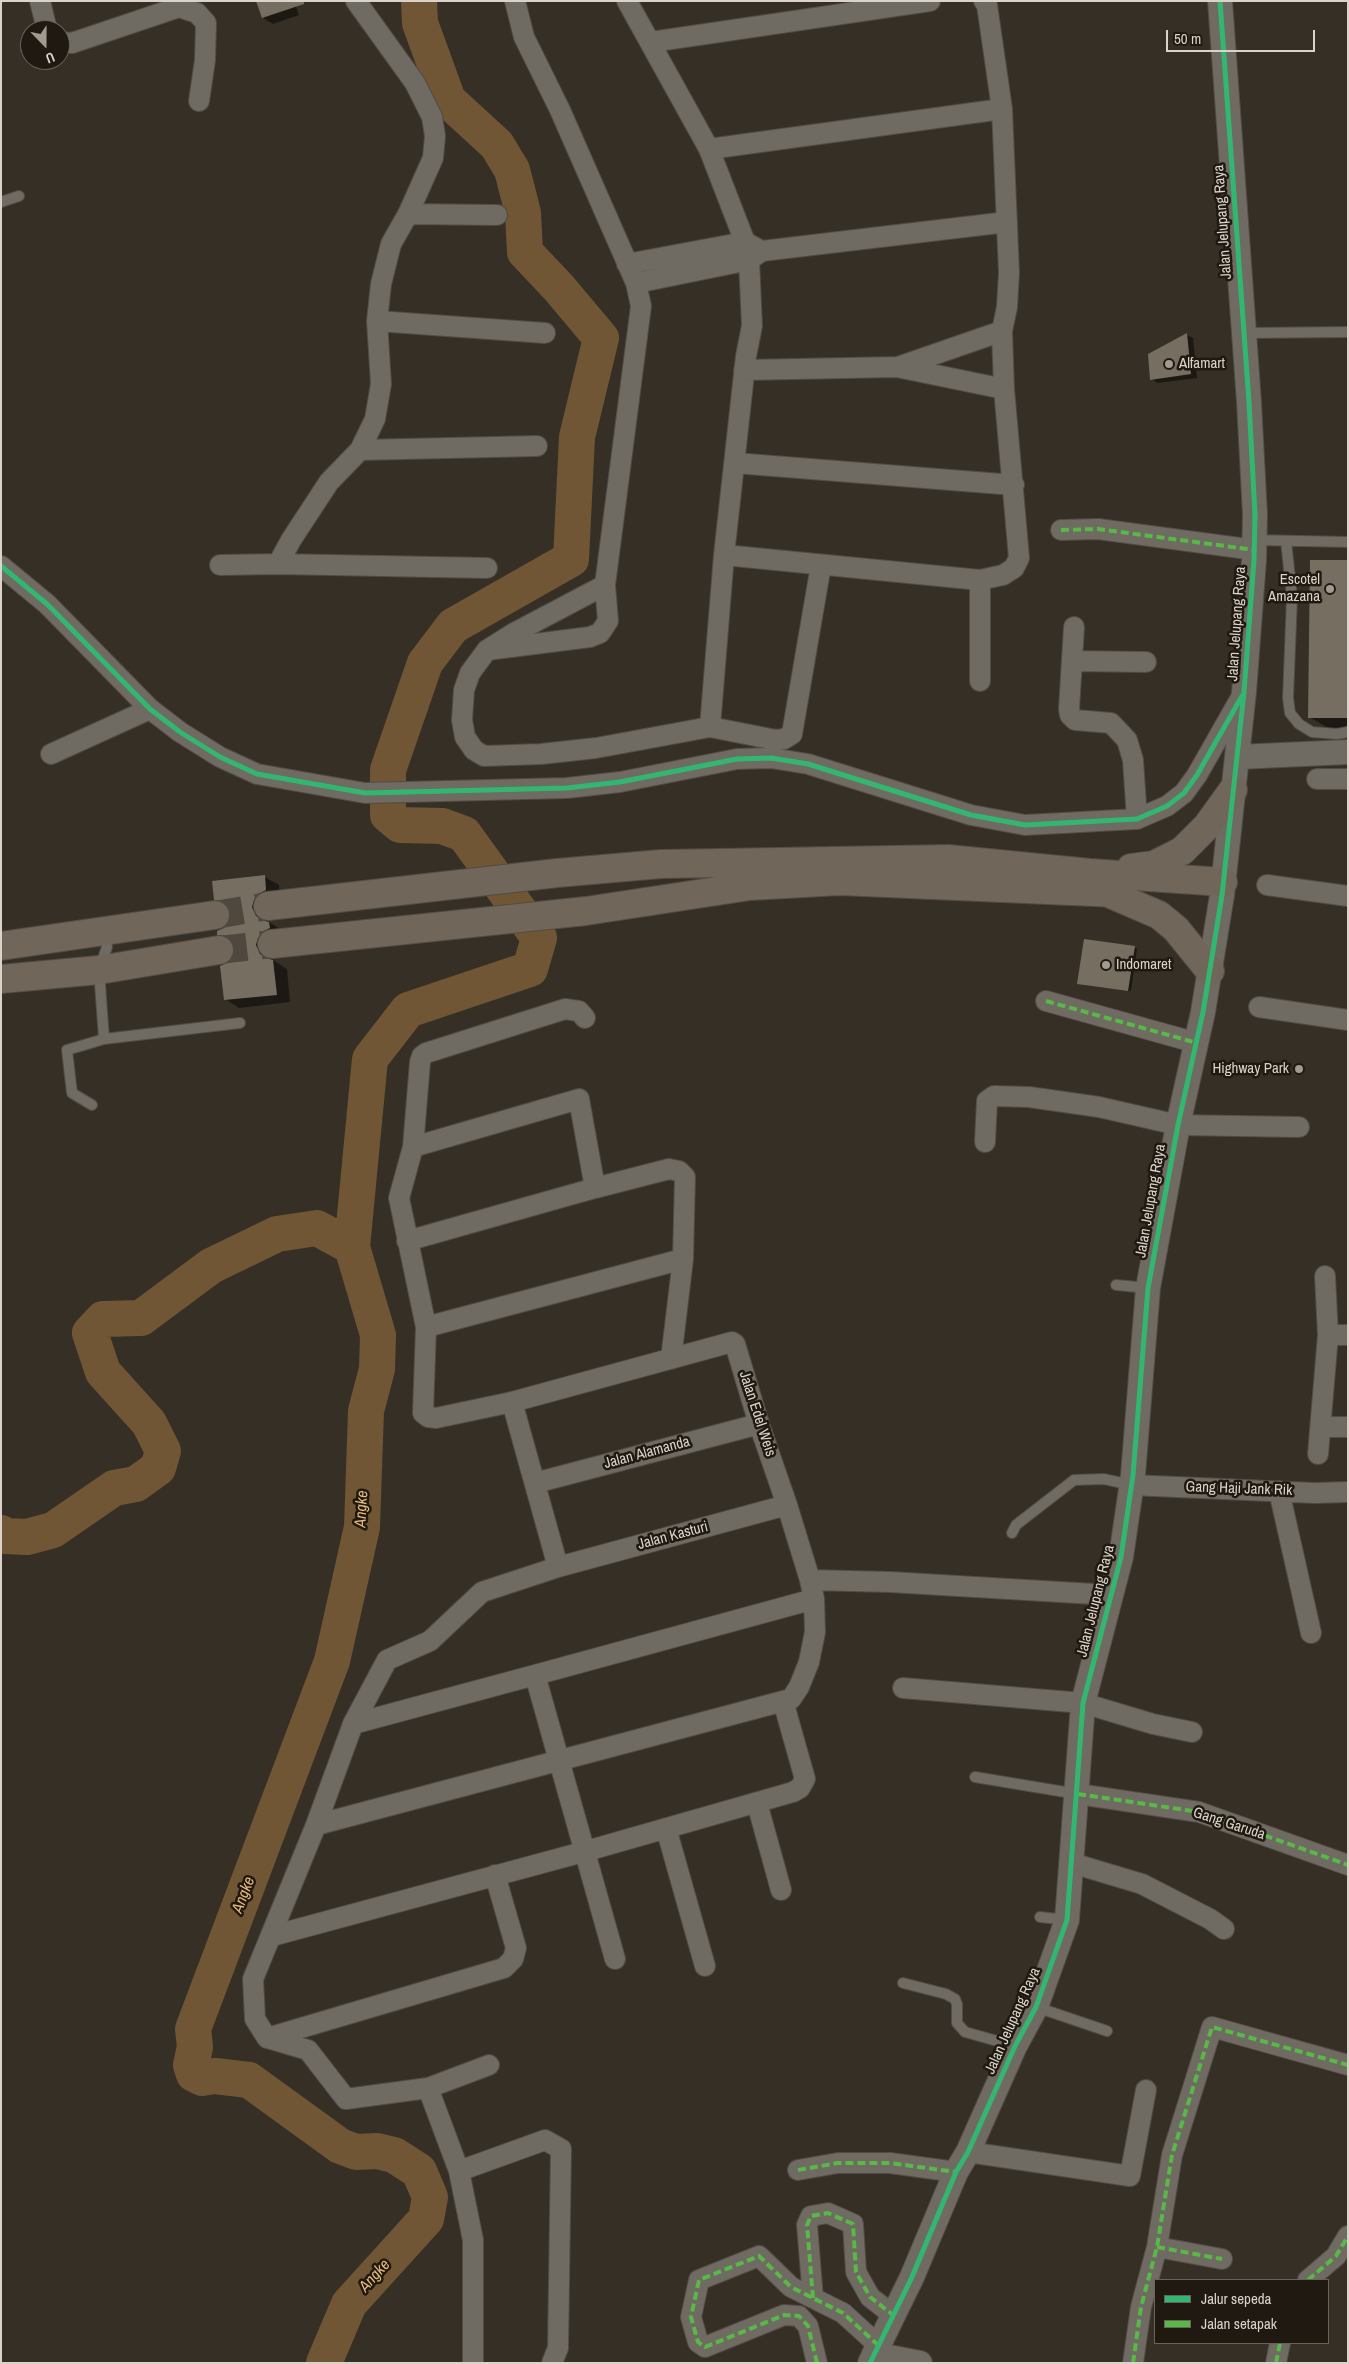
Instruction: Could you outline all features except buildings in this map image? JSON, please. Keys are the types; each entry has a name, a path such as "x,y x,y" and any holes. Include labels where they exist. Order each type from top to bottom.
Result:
{"highway":[{"path":"1090,873 1154,865 1182,851 1208,826 1233,790"},
{"path":"268,906 557,873 661,864 948,859 1222,888"},
{"path":"272,944 586,911 750,886 840,881 1108,893 1222,888"},
{"path":"1108,893 1159,915 1176,929 1210,971"},
{"path":"1,946 215,915"},
{"path":"1,979 99,970 219,950"}],"street":[{"path":"40,1 45,20"},
{"path":"278,564 291,540 329,482 360,450 375,419 381,384 377,321 381,284 391,244 408,214 433,158 435,136 432,117 415,83 356,1"},
{"path":"487,650 590,637 600,633 608,621 605,586 641,306 636,283 560,110 524,38 515,1"},
{"path":"627,1 709,148 752,251 752,326 744,370 724,555 710,727"},
{"path":"651,42 930,1"},
{"path":"724,555 980,580 1003,575 1014,568 1019,558 1004,389 1002,330 1007,307 1008,273 1002,109 987,5 984,1"},
{"name":"Jalan Jelupang Raya","path":"874,2354 912,2277 956,2172 968,2152 1015,2046 1036,2007 1067,1920 1078,1794 1082,1704 1121,1557 1131,1484 1148,1288 1178,1125 1197,1043 1210,971 1238,757 1255,545 1249,402 1220,1"},
{"path":"70,43 179,7 197,13 206,23 205,60 199,101"},
{"path":"709,148 1002,109"},
{"path":"408,214 497,215"},
{"path":"627,264 1007,222"},
{"path":"636,283 752,251"},
{"path":"377,321 545,333"},
{"path":"897,367 1002,330"},
{"path":"744,370 897,367 1004,389"},
{"path":"360,450 537,446"},
{"path":"735,463 1014,485"},
{"path":"1061,530 1098,529 1255,545"},
{"path":"220,565 278,564 487,568"},
{"path":"605,586 514,633 487,650 470,673 464,690 462,720 464,737 474,750 484,756 541,754 596,748 710,727 776,740 784,739 792,734 821,564"},
{"path":"1,566 48,604 150,709 180,732 220,757 257,774 365,793 567,788 620,782 737,759 771,758 808,764 971,815 1025,825 1137,818 1167,806 1184,793 1244,692"},
{"path":"980,580 980,681"},
{"path":"1074,627 1070,715 1075,720 1111,723 1127,740 1133,760 1137,818"},
{"path":"1072,661 1146,662"},
{"path":"51,754 150,709"},
{"path":"1238,757 1348,752"},
{"path":"1317,779 1348,779"},
{"path":"1267,885 1348,896"},
{"path":"1046,1001 1197,1043"},
{"path":"1259,1007 1348,1020"},
{"path":"585,1018 579,1011 565,1009 422,1056 413,1147 399,1198 406,1241 426,1327 683,1259"},
{"path":"986,1142 987,1101 994,1096 1028,1097 1099,1107 1178,1125 1300,1127"},
{"path":"413,1147 579,1099 594,1188"},
{"path":"406,1241 594,1188 669,1169 679,1171 685,1177 683,1259 671,1359"},
{"path":"1318,1454 1322,1427 1328,1335 1325,1276"},
{"name":"Jalan Edel Weis","path":"426,1327 423,1413 428,1418 512,1402 727,1342 735,1344 812,1589 815,1632 809,1662 799,1686 791,1699 783,1701"},
{"path":"1328,1335 1348,1335"},
{"path":"512,1402 558,1567"},
{"name":"Jalan Alamanda","path":"535,1483 759,1424"},
{"path":"1322,1427 1348,1427"},
{"name":"Gang Haji Jank Rik","path":"1131,1484 1279,1491 1348,1492"},
{"path":"1279,1491 1311,1633"},
{"name":"Jalan Kasturi","path":"267,2038 255,2019 253,1979 316,1825 353,1724 387,1660 430,1641 482,1592 558,1567 787,1505"},
{"path":"353,1724 535,1675 812,1589 890,1582 1111,1595"},
{"path":"535,1675 560,1759 583,1852 615,1959"},
{"path":"904,1688 1082,1704 1153,1724 1192,1732"},
{"path":"272,1936 583,1852 793,1792 800,1788 805,1779 783,1701 316,1825"},
{"name":"Gang Garuda","path":"1078,1794 1199,1812 1348,1866"},
{"path":"756,1802 782,1890"},
{"path":"666,1828 705,1966"},
{"path":"1072,1863 1142,1884 1210,1919 1224,1929"},
{"path":"267,2038 504,1968 513,1959 516,1948 494,1875"},
{"path":"1133,2363 1141,2306 1157,2247 1172,2155 1212,2027 1348,2065"},
{"path":"267,2038 308,2050 346,2099 428,2088 489,2065"},
{"path":"428,2088 459,2171 473,2240 473,2363"},
{"path":"968,2152 1130,2176 1146,2090"},
{"path":"459,2171 545,2140 561,2149 558,2348 552,2363"},
{"path":"798,2170 838,2164 890,2163 956,2172"},
{"path":"814,2298 807,2225 811,2216 828,2213 853,2224 856,2272 870,2297 894,2315"},
{"path":"1309,2279 1336,2256 1348,2236"},
{"path":"1157,2247 1222,2259"},
{"path":"817,2363 808,2326 800,2316 784,2315 705,2347 698,2342 692,2317 699,2280 759,2256 791,2287 843,2313 874,2354 920,2363"},
{"path":"1276,2363 1280,2344"}],"lane":[{"path":"1,202 19,196"},
{"path":"1243,333 1348,332"},
{"path":"1286,541 1292,597 1288,698 1290,713 1299,724 1312,732 1337,734 1348,732"},
{"path":"1255,545 1286,541 1348,542"},
{"path":"104,1039 99,970 107,946 106,931"},
{"path":"92,1105 72,1093 67,1050 104,1039 240,1023"},
{"path":"1116,1286 1148,1288"},
{"path":"1012,1533 1016,1525 1074,1480 1104,1479 1131,1484"},
{"path":"975,1777 1078,1794"},
{"path":"1040,1917 1067,1920"},
{"path":"903,1983 946,1994 955,1999 958,2023 965,2032 1015,2046"},
{"path":"1036,2007 1107,2030"}],"waterway":[{"name":"Angke","path":"324,2363 349,2304 426,2219 430,2197 419,2171 394,2155 377,2151 356,2152 340,2146 249,2080 215,2076 202,2078 194,2074 191,2065 195,2047 193,2029 332,1661 362,1527 366,1411 377,1369 378,1335 352,1247 370,1059 408,1010 530,969 539,938 464,834 442,826 400,825 388,815 388,770 425,663 453,626 571,559 577,437 601,338 559,288 525,252 523,213 512,170 497,145 448,100 420,23 419,1"},
{"path":"1,1533 5,1536 27,1537 53,1530 114,1488 136,1484 158,1468 163,1451 149,1423 103,1372 90,1333 103,1319 141,1318 211,1266 277,1234 317,1228 352,1247"}],"tunnel":[{"path":"215,915 268,906"},
{"path":"219,950 272,944"}],"marked path":[{"path":"1061,530 1098,529 1255,550"},
{"path":"1046,1001 1197,1043"},
{"path":"1078,1794 1199,1812 1348,1865"},
{"path":"1133,2363 1141,2307 1157,2247 1172,2155 1212,2027 1348,2065"},
{"path":"798,2170 838,2163 890,2163 956,2172"},
{"path":"813,2298 807,2225 811,2216 828,2213 853,2224 856,2272 870,2297 893,2315"},
{"path":"1309,2279 1336,2256 1348,2236"},
{"path":"1157,2247 1222,2259"},
{"path":"817,2363 808,2326 799,2316 784,2315 705,2347 698,2342 691,2317 699,2280 759,2256 791,2287 843,2313 878,2345"},
{"path":"1276,2363 1280,2344"}],"cycle path":[{"path":"870,2363 912,2277 956,2172 968,2152 1015,2046 1036,2007 1067,1920 1083,1703 1121,1557 1133,1475 1148,1288 1178,1125 1203,1012 1222,895 1244,692 1254,560 1255,515 1249,402 1220,1"},
{"path":"1,566 47,604 150,709 180,732 220,757 257,774 365,793 567,788 620,782 737,759 771,758 808,764 971,815 1025,825 1137,819 1167,806 1184,793 1197,775 1242,696"}],"place":[{"name":"Alfamart","path":"1169,364"},
{"name":"Escotel Amazana","path":"1330,589"},
{"name":"Indomaret","path":"1106,965"},
{"name":"Highway Park","path":"1299,1069"}]}
